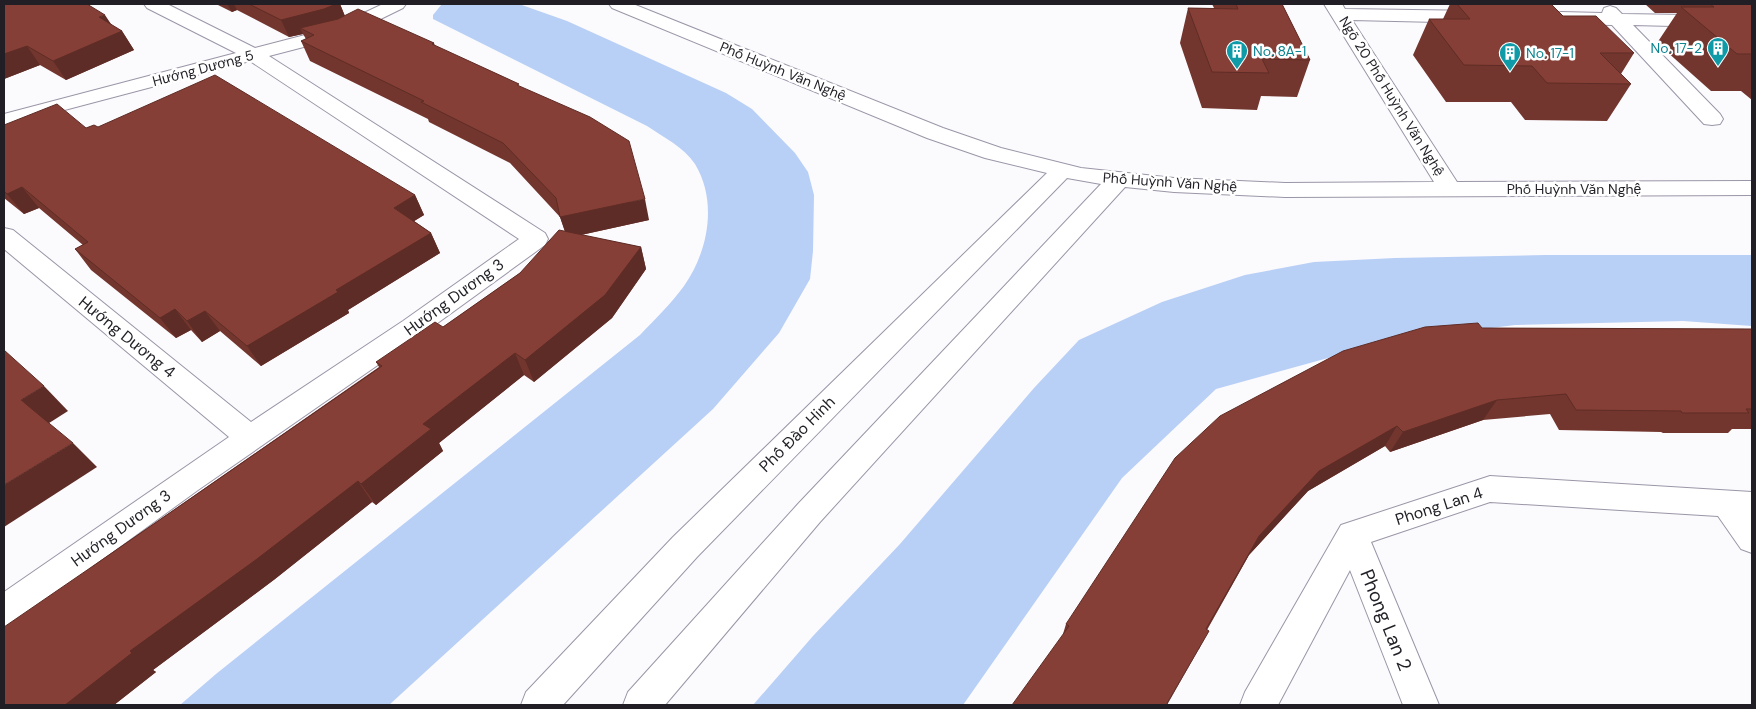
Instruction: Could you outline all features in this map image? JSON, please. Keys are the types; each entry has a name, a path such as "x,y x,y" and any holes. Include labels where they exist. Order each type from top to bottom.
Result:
{"street":[{"name":"Hướng Dương 3","path":"4,611 250,438 412,328 536,239 254,55 153,4"},
{"name":"Hướng Dương 5","path":"4,120 339,32 397,4"},
{"name":"Phố Huỳnh Văn Nghệ","path":"618,4 935,133 993,153 1081,175 1174,185 1285,190 1752,188"},
{"path":"1602,4 1712,119"},
{"path":"1336,9 1500,17"},
{"name":"Ngõ 20 Phố Huỳnh Văn Nghệ","path":"1336,9 1450,189"},
{"path":"1539,18 1752,22"},
{"name":"Phố Đào Hinh","path":"539,705 685,547 1063,170"},
{"path":"641,705 809,513 1119,179"},
{"name":"Hướng Dương 4","path":"4,236 250,438"},
{"name":"Phong Lan 4","path":"1352,535 1490,489 1739,504"},
{"path":"1739,504 1752,539"},
{"path":"1258,705 1352,535"},
{"name":"Phong Lan 2","path":"1352,535 1421,705"}],"water":[{"path":"442,4 519,4 567,21 726,93 752,109 795,153 808,172 814,195 813,251 810,279 779,333 713,409 389,705 180,705 216,674 640,335 679,293 699,258 707,226 706,194 695,164 685,152 647,126 433,19 433,15"},
{"path":"1545,255 1752,255 1752,326 1683,321 1515,325 1412,338 1328,358 1216,389 1122,478 963,705 753,705 813,636 900,544 1034,388 1079,340 1162,302 1245,275 1314,262 1395,258"}],"building":[{"path":"4,4 87,4 105,15 99,17 122,31 53,61 27,46 4,54"},
{"path":"249,4 336,4 281,20"},
{"path":"1236,4 1282,4 1310,60 1262,59 1269,73 1212,72 1188,8 1238,9"},
{"path":"1457,4 1551,4 1563,16 1596,16 1634,53 1600,53 1631,84 1547,83 1532,66 1464,65 1429,19 1470,19"},
{"path":"1710,4 1752,4 1752,54 1737,54 1681,7 1714,7"},
{"path":"358,9 519,84 517,85 590,117 629,141 645,199 560,217 556,198 503,143 421,102 424,101 301,41 314,35 300,28 338,19"},
{"path":"215,75 415,195 394,208 431,233 336,290 338,292 247,346 205,311 187,321 175,309 160,318 75,249 88,242 22,187 7,194 4,191 4,125 57,104 86,128 94,125 98,127"},
{"path":"559,230 641,247 605,295 525,360 515,353 423,424 431,429 361,484 358,481 257,559 130,651 132,653 65,705 4,705 4,627 382,366 376,362 435,322 443,327 520,273"},
{"path":"1478,323 1482,328 1752,329 1752,409 1746,409 1749,413 1576,410 1566,394 1497,400 1403,432 1397,426 1319,471 1259,536 1206,629 1209,631 1166,705 1012,705 1069,626 1066,624 1175,458 1220,416 1343,351 1425,327"},
{"path":"4,350 44,386 21,400 73,443 4,485"}],"place":[{"name":"No. 17-2","path":"1718,67"},
{"name":"No. 8A-1","path":"1237,70"},
{"name":"No. 17-1","path":"1510,72"}]}
